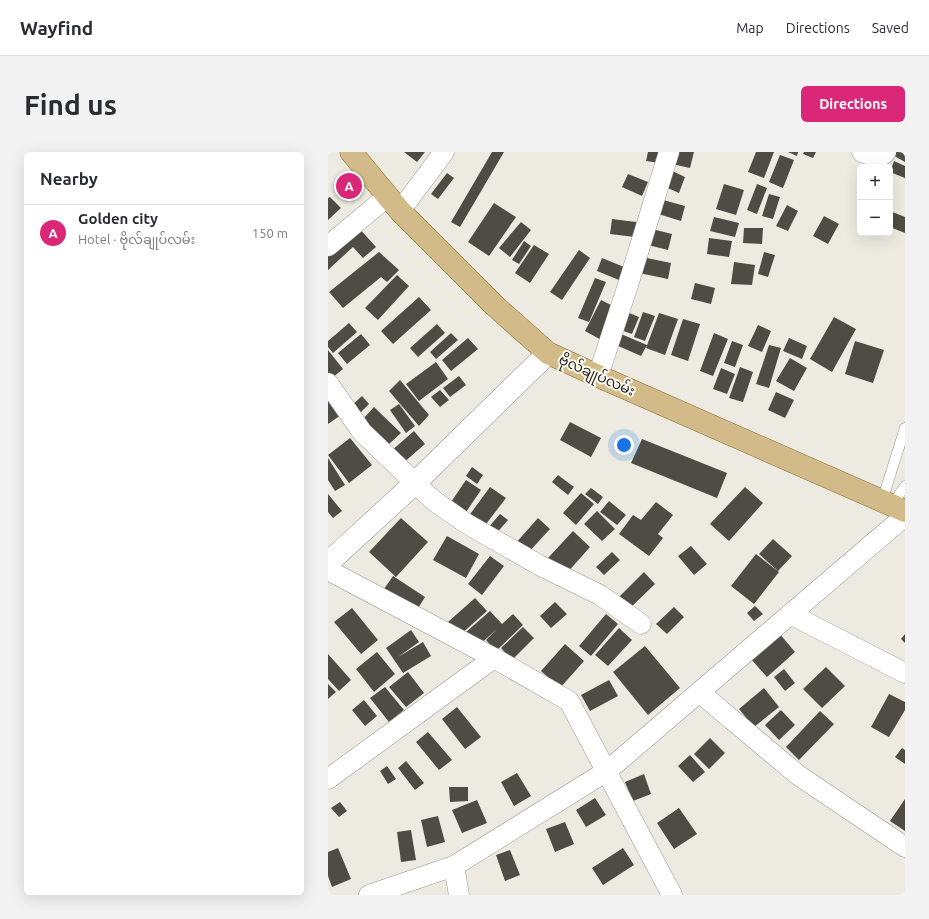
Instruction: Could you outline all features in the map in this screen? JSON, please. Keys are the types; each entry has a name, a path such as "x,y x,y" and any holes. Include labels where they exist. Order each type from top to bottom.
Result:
{"main road":[{"name":"ဗိုလ်ချုပ်လမ်း","path":"351,152 394,204 495,306 548,353 896,508"}],"street":[{"path":"328,246 394,204 444,152"},
{"path":"598,376 669,152"},
{"path":"862,152 874,156 880,156 886,152"},
{"path":"328,563 415,483 548,353"},
{"path":"328,383 362,432 433,500 468,524 539,565 600,595 641,624"},
{"path":"369,895 454,866 607,771 790,614 896,508"},
{"path":"328,570 494,658 569,701 672,895"},
{"path":"790,614 905,673"},
{"path":"328,779 494,658"},
{"path":"699,692 798,775 905,847"},
{"path":"454,866 459,895"}],"lane":[{"path":"896,508 905,428"},
{"path":"896,508 905,486"}],"building":[{"path":"404,152 425,152 417,162"},
{"path":"492,152 504,152 460,227 451,222"},
{"path":"648,152 662,152 660,163 646,161"},
{"path":"675,152 694,152 690,168 672,164"},
{"path":"756,152 774,152 764,178 748,172"},
{"path":"788,152 798,152 797,156"},
{"path":"804,152 816,152 813,158 803,154"},
{"path":"905,152 905,162 889,153"},
{"path":"780,155 794,160 783,188 769,182"},
{"path":"894,161 905,166 905,178 893,173"},
{"path":"668,169 685,177 679,193 661,185"},
{"path":"447,173 454,178 438,199 431,194"},
{"path":"628,174 648,182 642,196 622,187"},
{"path":"724,184 744,190 736,215 716,209"},
{"path":"757,184 767,188 757,214 747,210"},
{"path":"769,194 780,197 773,219 762,216"},
{"path":"330,197 341,208 328,220 328,198"},
{"path":"656,198 685,206 681,221 652,212"},
{"path":"494,203 516,217 489,256 468,242"},
{"path":"787,205 798,211 788,231 776,226"},
{"path":"893,212 905,217 905,233 893,228"},
{"path":"824,216 839,224 828,244 813,236"},
{"path":"714,217 739,223 735,237 710,231"},
{"path":"612,219 636,222 635,237 610,234"},
{"path":"521,222 531,230 510,257 499,248"},
{"path":"357,226 376,247 363,258 353,247 328,270 328,249"},
{"path":"744,228 763,228 762,244 743,243"},
{"path":"652,229 672,234 668,250 648,245"},
{"path":"709,238 732,241 729,257 707,254"},
{"path":"524,241 531,246 519,264 512,260"},
{"path":"534,245 549,254 530,283 515,273"},
{"path":"579,250 590,258 562,300 550,292"},
{"path":"379,252 399,270 387,282 381,277 343,308 329,292"},
{"path":"764,252 775,255 768,277 758,274"},
{"path":"642,257 671,263 668,279 639,273"},
{"path":"602,258 624,267 619,280 597,271"},
{"path":"734,262 755,265 752,285 731,284"},
{"path":"397,275 409,286 378,320 365,308"},
{"path":"595,278 606,282 589,322 578,318"},
{"path":"695,283 715,288 711,304 691,299"},
{"path":"419,297 431,310 393,344 381,331"},
{"path":"601,300 619,309 603,341 585,331"},
{"path":"622,310 639,317 632,334 615,328"},
{"path":"643,312 655,316 645,341 634,337"},
{"path":"659,313 678,319 665,355 646,348"},
{"path":"834,317 856,329 832,372 810,359"},
{"path":"683,319 700,324 688,361 671,355"},
{"path":"349,323 357,332 333,353 328,347 328,341"},
{"path":"437,324 445,333 418,357 410,348"},
{"path":"758,325 771,331 762,352 748,346"},
{"path":"451,333 458,340 436,359 430,352"},
{"path":"714,333 728,339 713,376 700,371"},
{"path":"361,334 370,345 347,364 338,353"},
{"path":"621,334 647,345 641,356 616,345"},
{"path":"468,338 478,349 451,371 442,360"},
{"path":"789,338 807,346 802,359 783,351"},
{"path":"732,341 743,345 735,367 724,363"},
{"path":"855,341 884,350 873,383 845,374"},
{"path":"769,345 781,348 769,388 756,384"},
{"path":"328,350 343,369 332,378 328,374"},
{"path":"790,358 807,368 794,391 776,381"},
{"path":"436,362 448,379 419,401 406,384"},
{"path":"740,367 753,372 743,402 729,398"},
{"path":"721,368 735,374 727,394 713,389"},
{"path":"459,376 466,385 450,397 443,388"},
{"path":"400,380 429,415 419,426 389,391"},
{"path":"440,390 449,400 440,407 431,397"},
{"path":"776,392 794,400 785,418 768,410"},
{"path":"362,396 369,404 359,414 351,406"},
{"path":"328,397 341,415 328,424"},
{"path":"399,404 415,426 406,433 390,410"},
{"path":"374,407 401,433 389,444 363,419"},
{"path":"570,422 601,438 591,457 560,440"},
{"path":"414,431 425,444 402,464 390,452"},
{"path":"350,438 372,465 349,483 328,455"},
{"path":"642,439 727,473 717,498 631,463"},
{"path":"328,458 345,485 335,491 328,480"},
{"path":"472,467 483,475 477,484 466,476"},
{"path":"558,475 574,487 568,495 552,482"},
{"path":"466,480 481,490 464,515 449,505"},
{"path":"490,487 506,498 483,528 468,517"},
{"path":"745,487 763,503 729,541 710,524"},
{"path":"591,488 603,497 598,504 585,494"},
{"path":"581,493 594,504 576,525 563,513"},
{"path":"328,494 342,511 333,518 328,512"},
{"path":"609,501 626,515 617,525 600,512"},
{"path":"656,502 673,515 658,534 663,538 649,556 619,534 633,515 641,520"},
{"path":"597,511 615,529 602,541 584,524"},
{"path":"500,514 508,520 495,535 487,529"},
{"path":"401,518 428,542 396,577 369,552"},
{"path":"538,518 550,529 527,554 515,544"},
{"path":"573,531 590,547 566,574 548,558"},
{"path":"447,536 479,554 466,578 433,560"},
{"path":"773,539 792,556 778,571 759,554"},
{"path":"691,546 707,564 694,575 678,556"},
{"path":"612,552 620,560 604,575 596,567"},
{"path":"756,554 779,572 754,604 731,586"},
{"path":"490,556 504,566 482,595 468,584"},
{"path":"644,572 655,584 626,612 615,601"},
{"path":"393,576 425,597 417,610 384,589"},
{"path":"475,598 487,611 460,635 448,622"},
{"path":"555,602 567,614 551,628 540,616"},
{"path":"755,606 763,614 754,621 747,613"},
{"path":"674,607 684,617 667,634 656,624"},
{"path":"352,608 378,640 361,654 334,622"},
{"path":"490,611 502,624 513,614 523,625 496,651 486,640 497,629 478,646 466,632"},
{"path":"606,614 618,624 591,656 579,646"},
{"path":"523,627 534,638 512,660 501,648"},
{"path":"619,628 632,640 608,666 595,655"},
{"path":"411,630 419,642 398,657 423,642 431,656 403,673 386,648"},
{"path":"779,633 795,652 767,677 750,658"},
{"path":"905,634 905,643 901,639"},
{"path":"565,644 584,661 560,688 541,671"},
{"path":"645,646 680,688 648,715 613,672"},
{"path":"377,652 395,674 374,692 356,669"},
{"path":"328,654 351,680 339,691 328,679"},
{"path":"826,667 845,686 822,708 803,689"},
{"path":"784,669 795,683 785,691 774,677"},
{"path":"408,672 424,693 406,707 389,687"},
{"path":"609,680 618,696 590,711 581,695"},
{"path":"328,684 336,692 328,699"},
{"path":"385,687 404,710 389,722 370,698"},
{"path":"764,688 779,707 754,727 739,709"},
{"path":"889,694 905,702 905,710 889,737 871,727"},
{"path":"364,700 377,716 365,726 352,710"},
{"path":"457,707 481,737 465,749 442,719"},
{"path":"781,710 795,725 779,740 765,725"},
{"path":"820,711 834,724 799,760 786,747"},
{"path":"428,732 452,760 439,770 416,742"},
{"path":"710,738 725,753 709,769 694,754"},
{"path":"902,748 905,750 905,764 895,757"},
{"path":"690,755 705,772 693,782 678,766"},
{"path":"406,761 424,783 415,790 398,768"},
{"path":"387,766 396,779 388,784 380,771"},
{"path":"517,773 531,796 514,806 501,782"},
{"path":"644,774 651,794 633,801 625,782"},
{"path":"449,787 468,787 468,801 450,802"},
{"path":"595,798 606,815 586,827 576,810"},
{"path":"905,799 905,831 890,821"},
{"path":"477,800 487,823 462,833 452,810"},
{"path":"340,802 347,811 339,817 331,808"},
{"path":"679,808 697,834 674,849 657,823"},
{"path":"438,816 445,842 427,847 421,820"},
{"path":"565,822 574,844 555,852 546,829"},
{"path":"411,830 416,860 401,862 397,832"},
{"path":"338,848 351,879 332,887 328,876 328,852"},
{"path":"623,848 634,865 603,885 592,868"},
{"path":"510,850 520,875 505,881 496,855"}],"place":[{"name":"Golden city","path":"349,186"}]}
